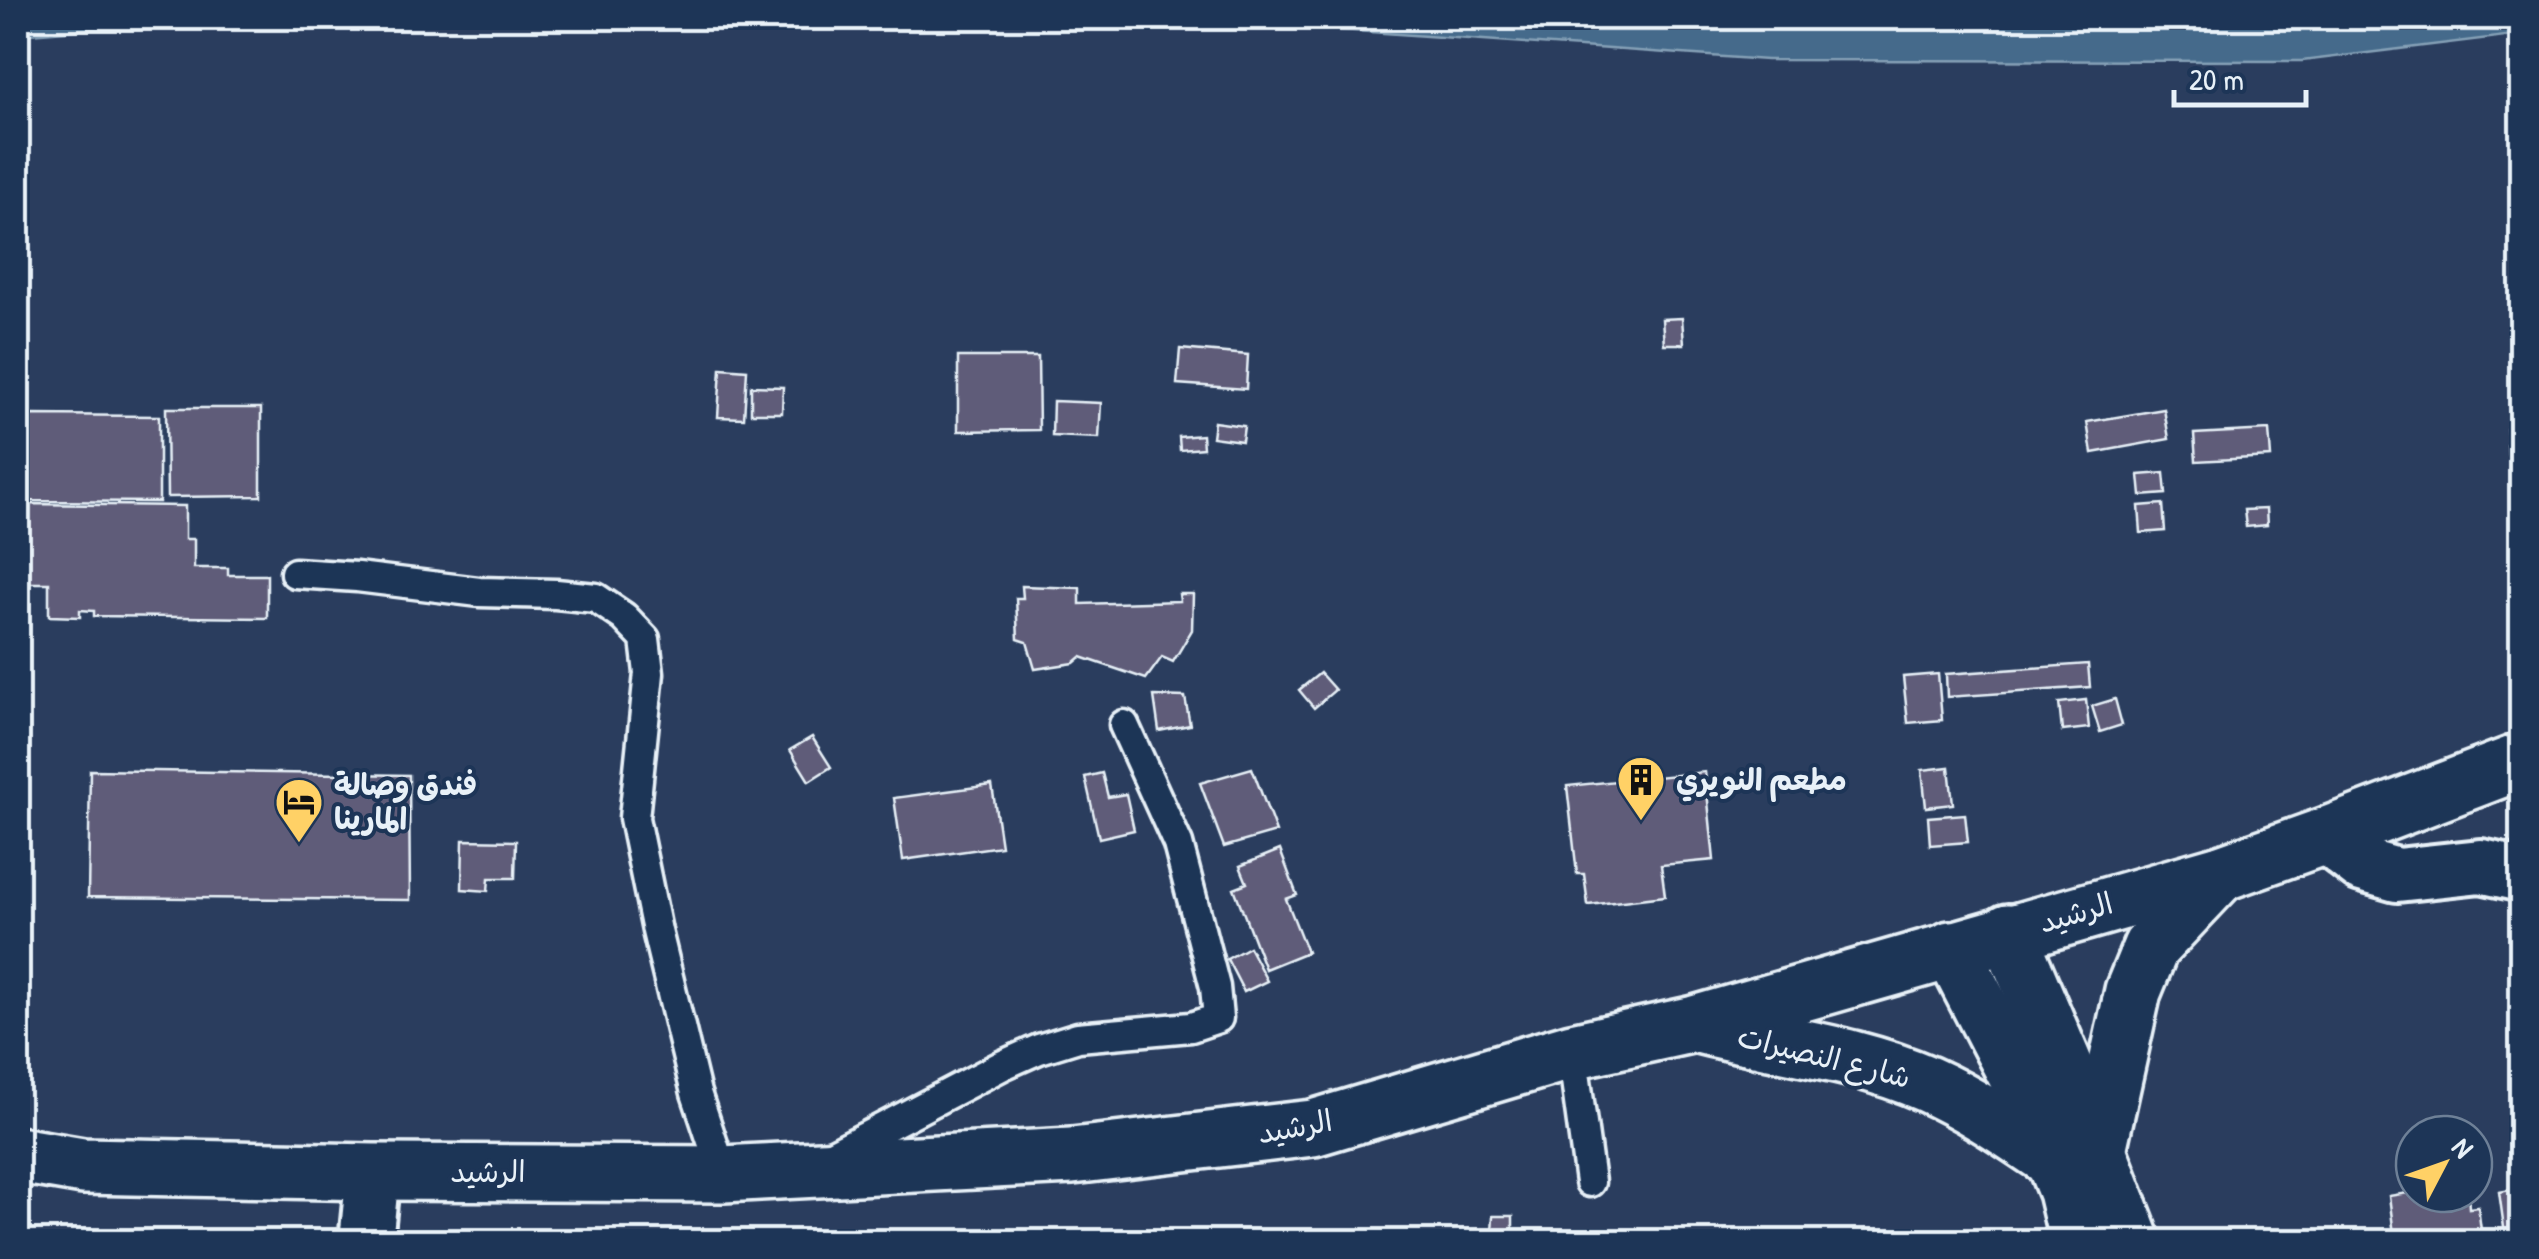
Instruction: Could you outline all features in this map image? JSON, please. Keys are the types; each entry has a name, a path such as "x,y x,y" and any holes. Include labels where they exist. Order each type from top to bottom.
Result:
{"main road":[{"name":"الرشيد","path":"18,1155 83,1166 722,1174 1072,1156 1313,1128 1572,1051 1695,1024 2220,873 2522,761"},
{"path":"2078,1242 2066,1191 2075,1154 2133,991 2151,947 2220,873"},
{"path":"2008,932 2075,1154"},
{"path":"1951,949 2029,1100 2075,1154 2132,1242"},
{"name":"شارع النصيرات","path":"1695,1024 1746,1038 1841,1055 1924,1082 2075,1154"}],"street":[{"path":"2325,836 2362,865 2397,875 2482,866 2522,875"},
{"path":"366,1242 373,1172"}],"lane":[{"path":"295,573 479,592 596,598 624,617 645,639 649,673 634,818 696,1093 722,1174"},
{"path":"803,1169 1039,1049 1078,1037 1192,1027 1218,1018 1215,987 1178,844 1124,726"},
{"path":"1572,1051 1590,1182"}],"water":[{"path":"18,18 224,18 18,35"},
{"path":"1169,18 2521,18 2522,34 2302,61 1767,60"}],"building":[{"path":"1682,318 1684,344 1664,344 1662,319"},
{"path":"1180,349 1248,355 1246,389 1177,384"},
{"path":"958,357 1038,357 1039,430 958,431"},
{"path":"18,362 27,363 22,430 18,429"},
{"path":"721,368 747,370 744,418 718,417"},
{"path":"751,386 783,387 782,413 751,413"},
{"path":"1053,401 1101,403 1099,438 1052,436"},
{"path":"166,408 261,408 261,496 167,497"},
{"path":"2164,409 2169,439 2092,453 2087,422"},
{"path":"30,415 159,416 159,502 30,501"},
{"path":"1214,422 1244,426 1242,441 1212,437"},
{"path":"2507,429 2522,429 2522,455 2508,455"},
{"path":"2269,430 2271,457 2196,461 2194,434"},
{"path":"1202,435 1203,448 1180,450 1179,437"},
{"path":"2164,473 2166,494 2141,496 2139,475"},
{"path":"26,504 185,506 185,539 194,539 194,568 228,568 228,575 267,575 267,618 94,616 94,611 80,610 80,617 49,616 49,583 26,583"},
{"path":"2163,504 2165,531 2141,533 2139,506"},
{"path":"2266,509 2267,525 2246,527 2244,510"},
{"path":"1022,586 1080,588 1080,604 1180,601 1179,594 1193,594 1192,630 1173,662 1162,657 1146,679 1081,657 1074,663 1035,669 1027,642 1018,639 1016,598 1023,598"},
{"path":"2088,664 2090,687 1947,697 1946,674"},
{"path":"1320,673 1335,690 1314,708 1299,690"},
{"path":"1938,674 1942,720 1908,723 1903,677"},
{"path":"1154,696 1185,697 1190,725 1159,731"},
{"path":"2115,699 2122,725 2100,732 2092,706"},
{"path":"2086,700 2089,728 2062,731 2059,703"},
{"path":"812,737 831,767 809,781 790,750"},
{"path":"1949,767 1953,804 1926,807 1922,770"},
{"path":"1252,768 1276,832 1224,847 1200,783"},
{"path":"90,770 409,775 410,900 88,897"},
{"name":"مطعم النويري","path":"1705,772 1714,860 1661,865 1665,896 1588,905 1584,874 1577,874 1567,786"},
{"path":"1102,773 1108,797 1126,794 1134,830 1099,838 1085,777"},
{"path":"992,785 1001,846 903,860 894,798"},
{"path":"1965,814 1968,842 1930,845 1928,817"},
{"path":"463,840 516,841 515,878 489,878 488,891 462,889"},
{"path":"1280,850 1297,895 1286,899 1307,952 1265,969 1234,888 1247,883 1240,866"},
{"path":"1249,947 1267,981 1244,992 1227,959"},
{"path":"2522,1188 2522,1242 2506,1242 2499,1192"},
{"path":"2394,1195 2394,1214 2479,1214 2481,1230 2473,1231 2474,1242 2395,1242 2389,1196"},
{"path":"1493,1216 1513,1216 1513,1233 1492,1234"}],"place":[{"name":"مطعم النويري","path":"1641,822"},
{"name":"فندق وصالة المارينا","path":"299,844"}]}
